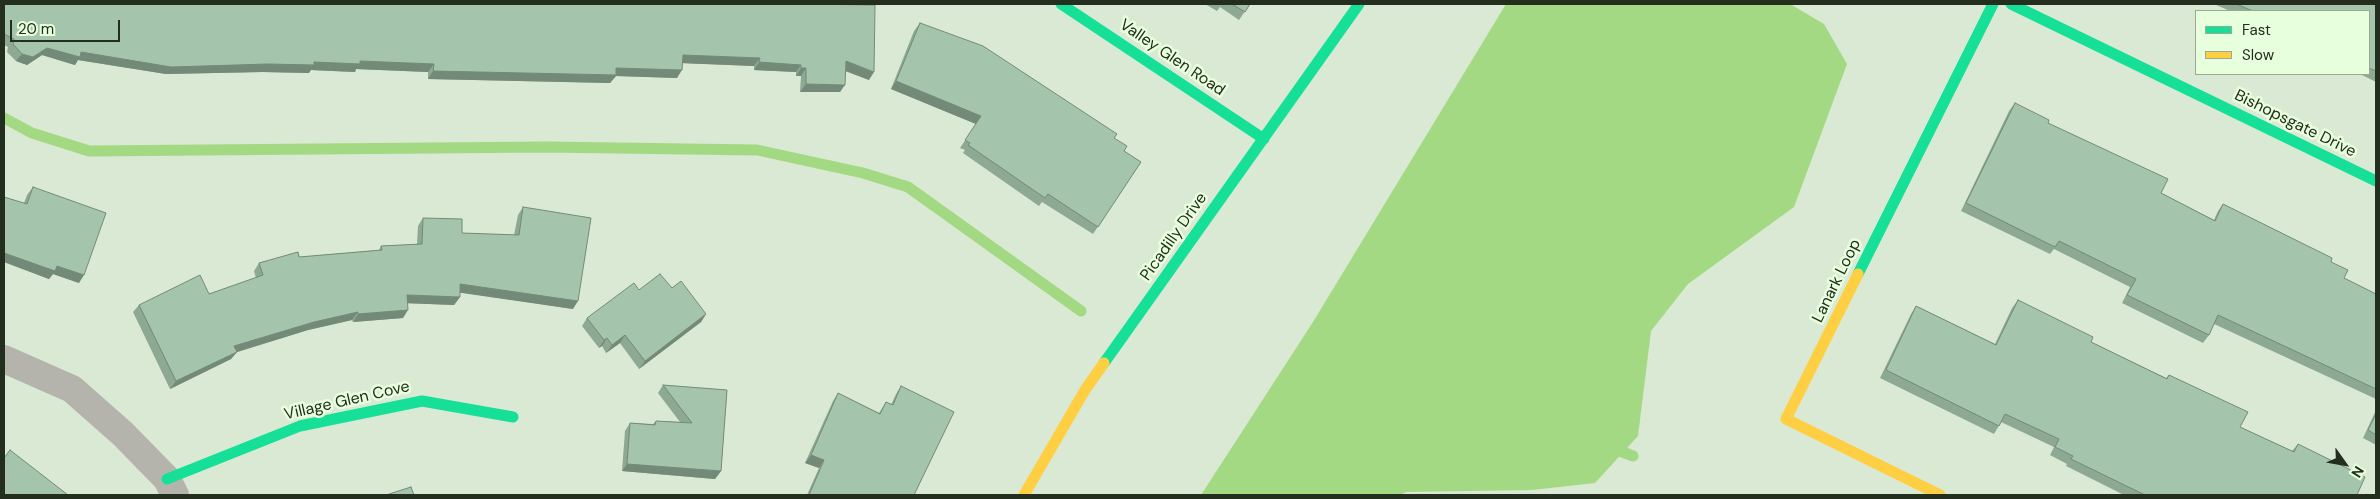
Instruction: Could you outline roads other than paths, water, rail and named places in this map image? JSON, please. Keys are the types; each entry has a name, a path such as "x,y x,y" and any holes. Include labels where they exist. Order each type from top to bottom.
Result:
{"street":[{"name":"Valley Glen Road","path":"1061,4 1264,138"},
{"name":"Picadilly Drive","path":"1024,495 1085,390 1359,4"},
{"name":"Lanark Loop","path":"1940,495 1786,419 1992,4"},
{"name":"Bishopsgate Drive","path":"2011,4 2376,181"},
{"path":"4,359 72,389 123,434 171,487"},
{"name":"Village Glen Cove","path":"171,487 300,426 422,400 513,417"}],"waterway":[{"path":"4,118 32,133 89,151 546,147 757,150 863,173 908,187 1081,311"},
{"path":"1609,447 1633,456"}]}
